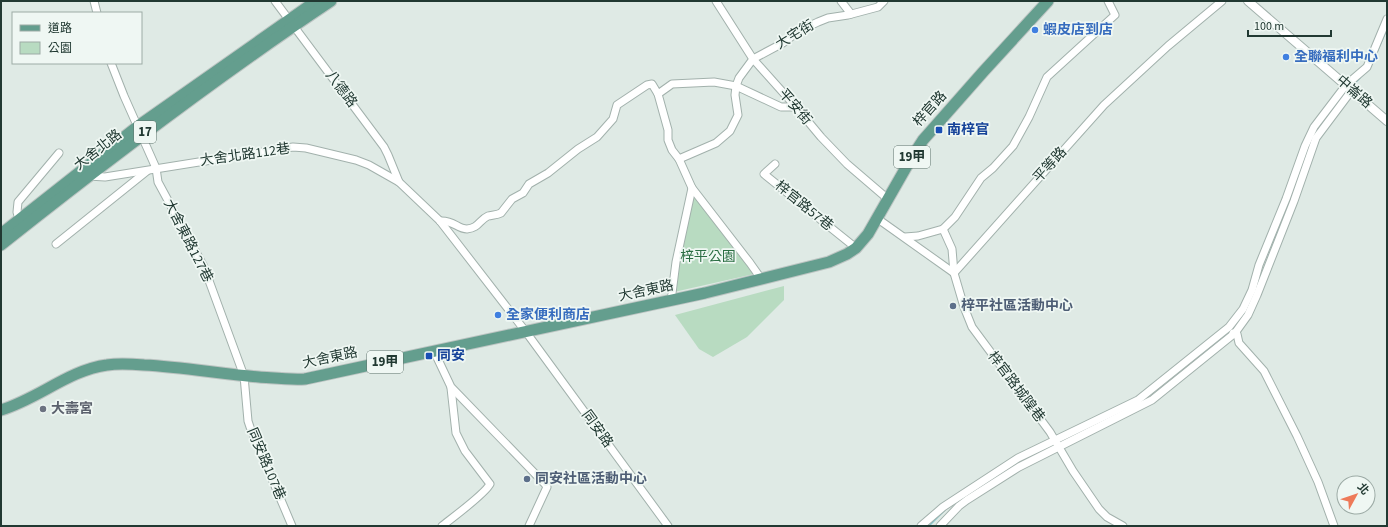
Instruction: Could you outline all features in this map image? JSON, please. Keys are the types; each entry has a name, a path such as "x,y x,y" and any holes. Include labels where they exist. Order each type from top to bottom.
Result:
{"main road":[{"name":"17","path":"291,22 316,1"},
{"name":"17","path":"291,22 330,1"},
{"name":"梓官路","path":"762,280 829,262 856,248 878,219 923,140 1048,1"},
{"name":"大舍北路","path":"1,244 20,224 140,130 291,22"},
{"name":"大舍北路","path":"1,234 20,224"},
{"name":"大舍東路","path":"1,410 17,404 91,368 107,365 129,364 166,366 244,376 296,380 305,379 671,301 762,280"}],"street":[{"path":"94,1 97,12"},
{"name":"八德路","path":"275,1 384,147 399,182"},
{"name":"平安街","path":"716,1 753,60 847,164 889,200"},
{"path":"840,1 851,14"},
{"name":"大宅街","path":"753,60 783,43 799,31 818,22 828,18 878,7 884,1"},
{"path":"905,237 918,236 943,229 955,217 981,178 993,168 1013,146 1030,117 1047,76 1115,15 1108,1"},
{"name":"平等路","path":"954,273 1104,105 1168,46 1222,1"},
{"name":"中崙路","path":"1248,1 1387,121"},
{"path":"940,526 959,506 1018,467 1060,447 1149,397 1231,331 1252,290 1259,265 1290,200 1316,138 1349,87 1367,67 1387,19"},
{"path":"679,159 716,143 730,131 738,115 735,95 736,86 739,78 753,60"},
{"name":"大舍東路127巷","path":"111,64 156,168 158,182 204,267 244,376"},
{"path":"658,94 672,84 714,82 736,86 781,107 796,107"},
{"path":"440,222 451,222 465,229 474,228 490,215 501,214 512,199 523,193 529,184 548,173 578,149 597,137 613,119 617,105 647,85 652,84 658,94 668,130 668,140 672,150 679,159 692,188 762,280"},
{"name":"大舍北路112巷","path":"86,173 105,177 292,147 306,148 356,160 369,165 399,182 440,222 526,332"},
{"path":"20,224 16,212 18,202 59,153"},
{"name":"梓官路57巷","path":"775,164 764,174 856,248"},
{"path":"56,244 148,170"},
{"path":"671,301 676,262 692,188"},
{"path":"878,219 954,273"},
{"name":"梓官路城隍巷","path":"943,229 952,249 954,273 972,327 1060,447 1072,471 1099,509 1107,517 1123,526"},
{"path":"1231,331 1236,334 1239,343 1264,371 1297,436 1318,482 1334,526"},
{"name":"同安路","path":"526,332 668,526"},
{"path":"434,351 451,387 456,433 465,451 490,484 489,487 442,526"},
{"name":"同安路107巷","path":"244,376 248,421 292,526"},
{"path":"451,387 541,479 547,487 529,526"},
{"path":"921,526 943,507 1018,458 1138,400 1149,397"}],"green space":[{"name":"梓平公園","path":"694,194 754,274 674,292"},
{"name":"梓平公園","path":"784,286 784,300 747,337 713,357 699,349 675,315"}],"waterway":[{"path":"1374,59 1387,29"},
{"path":"1356,82 1360,78"},
{"path":"1326,118 1335,107"},
{"path":"1268,258 1307,155"},
{"path":"1237,322 1246,311"},
{"path":"929,526 945,510"}],"place":[{"name":"蝦皮店到店","path":"1035,30"},
{"name":"全聯福利中心","path":"1286,57"},
{"name":"南梓官","path":"939,130"},
{"name":"梓平社區活動中心","path":"953,306"},
{"name":"全家便利商店","path":"498,315"},
{"name":"同安","path":"429,356"},
{"name":"大壽宮","path":"43,409"},
{"name":"同安社區活動中心","path":"527,479"}]}
